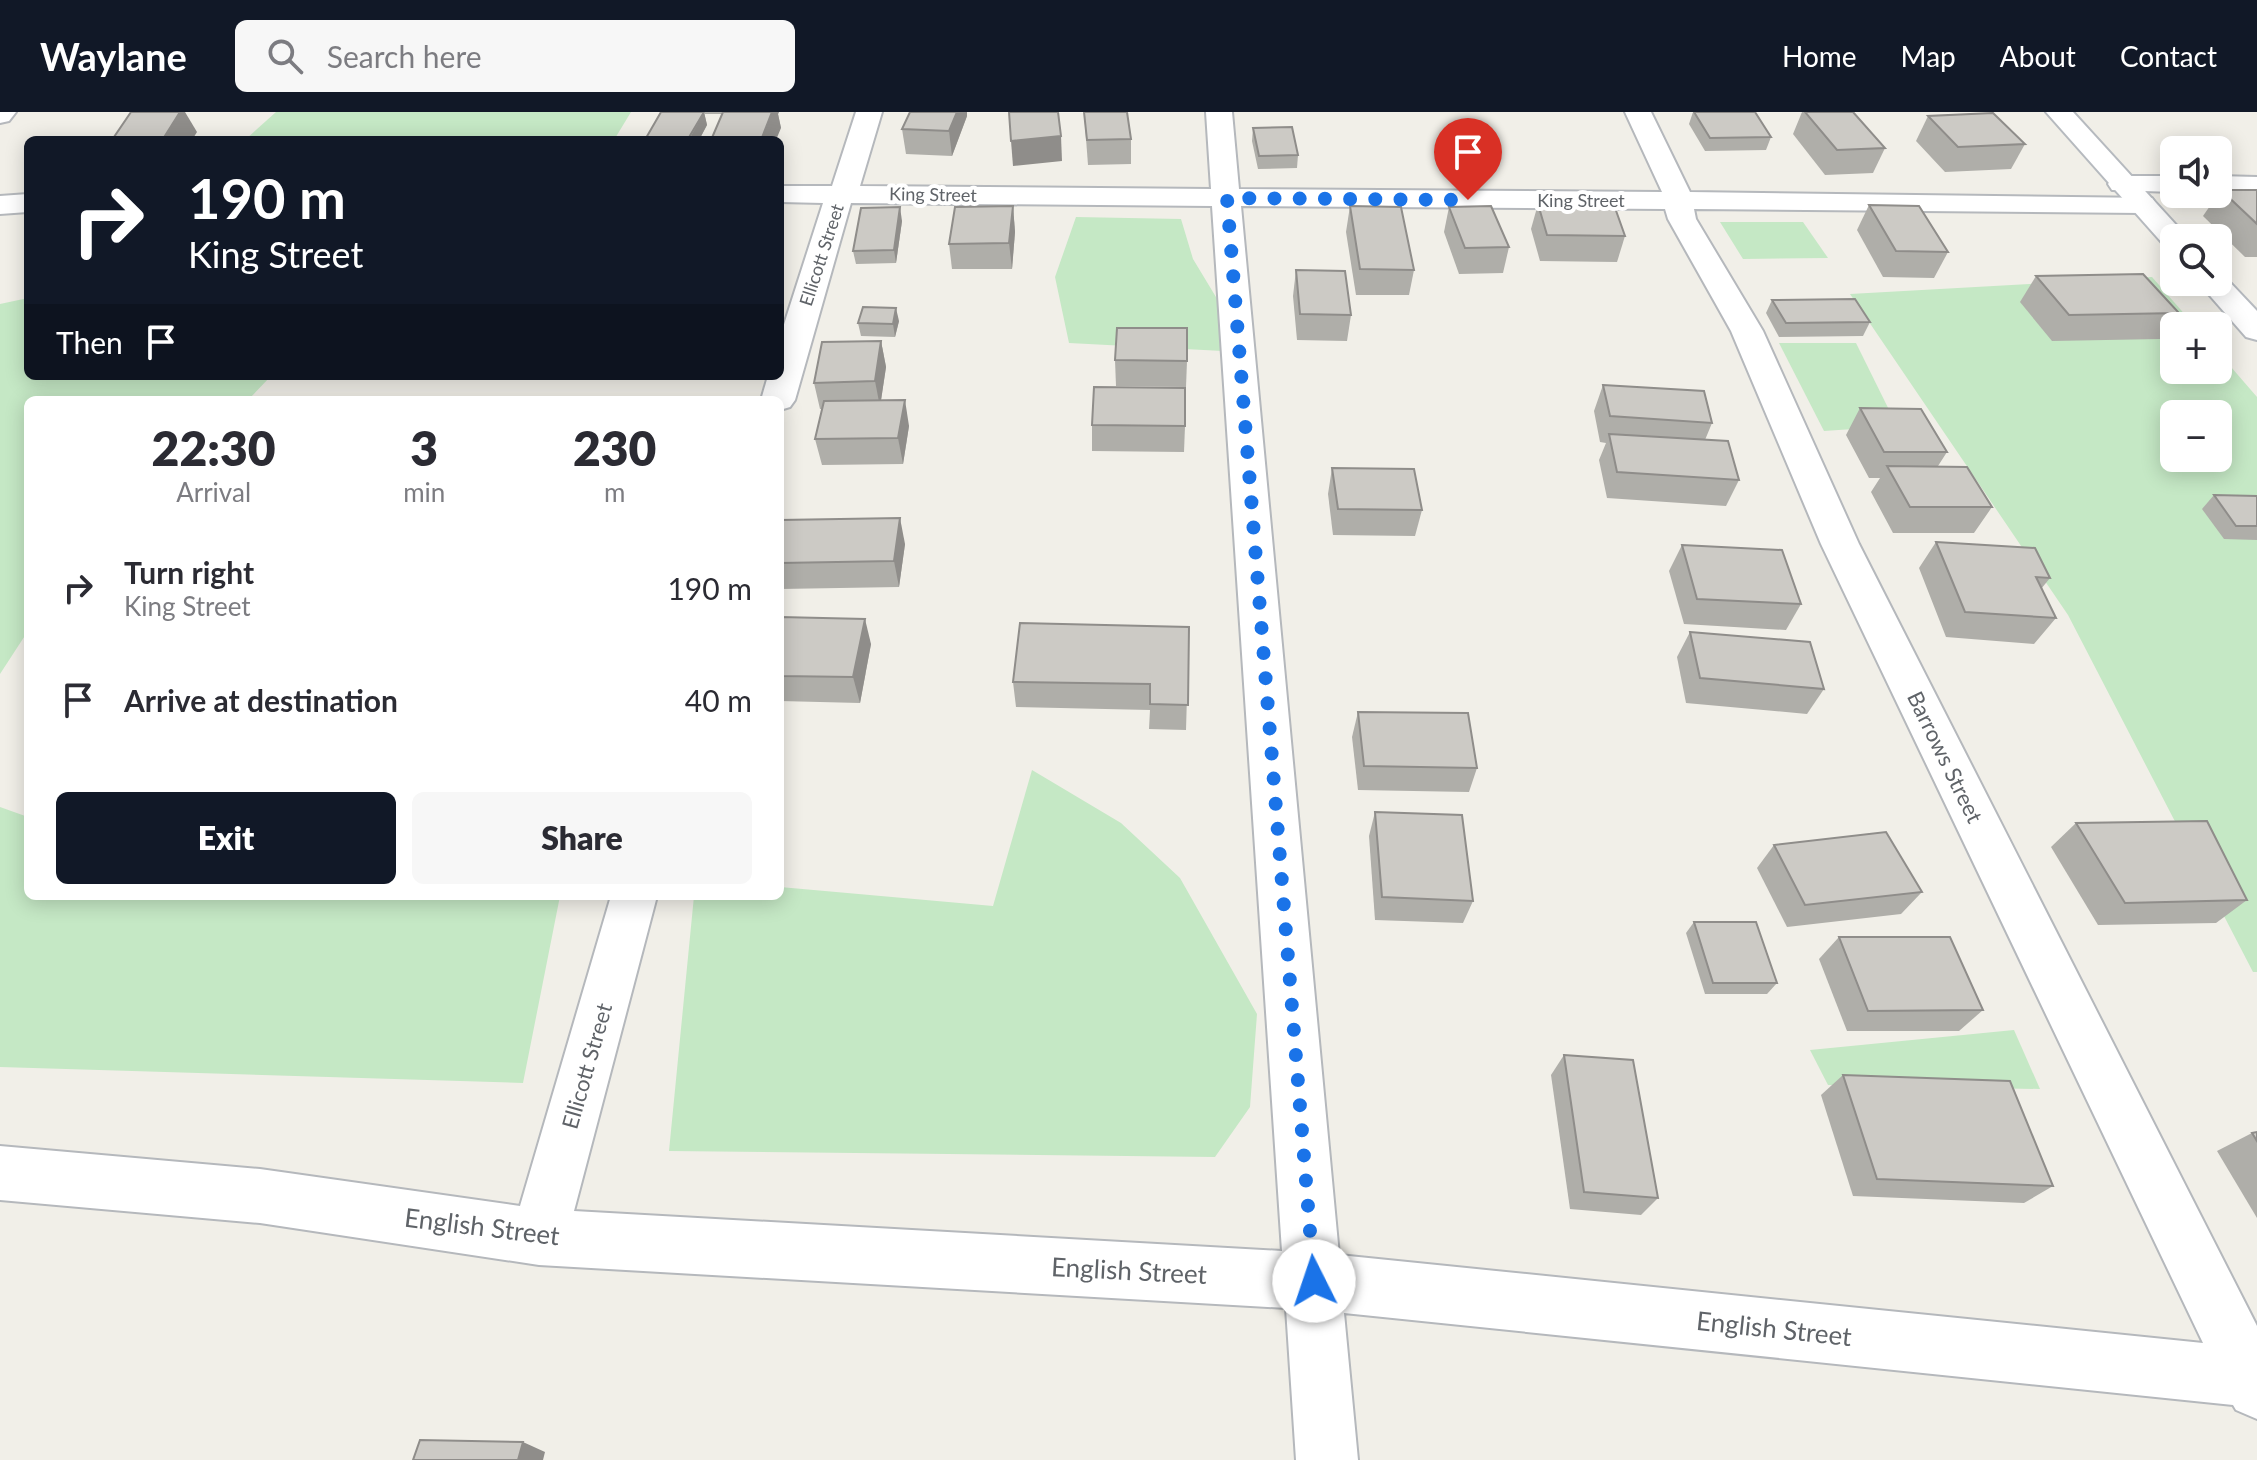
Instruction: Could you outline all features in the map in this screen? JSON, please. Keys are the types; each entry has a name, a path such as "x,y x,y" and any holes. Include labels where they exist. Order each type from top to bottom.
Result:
{"street":[{"name":"Ellicott Street","path":"784,379 832,213 851,176 869,112"},
{"path":"1219,112 1327,1460"},
{"name":"Barrows Street","path":"1638,112 1678,204 1747,331 1840,544 2255,1381"},
{"path":"2059,112 2160,224"},
{"path":"2232,184 2257,185"},
{"name":"King Street","path":"784,194 1678,204 2132,194 2160,187"},
{"path":"0,205 24,203"},
{"path":"2226,296 2257,330"},
{"name":"Ellicott Street","path":"539,1237 633,900"},
{"name":"English Street","path":"2,1177 260,1196 539,1237 1314,1281 2255,1381"}],"green space":[{"path":"276,112 631,112 616,136 249,136"},
{"path":"1076,217 1181,219 1193,259 1219,302 1223,351 1069,343 1055,277"},
{"path":"1720,222 1803,222 1828,258 1743,259"},
{"path":"2152,277 2160,286 2160,296 2169,296 2183,312 2160,312 2160,384 2232,384 2232,368 2257,397 2257,972 2253,972 2068,615 1850,294"},
{"path":"24,299 24,380 267,380 252,396 24,396 24,637 0,674 0,304"},
{"path":"1779,343 1856,343 1897,426 1824,431"},
{"path":"1032,770 1121,823 1180,878 1257,1014 1250,1107 1215,1157 669,1151 694,900 784,900 784,887 993,906"},
{"path":"0,807 24,816 24,900 559,900 523,1083 0,1067"},
{"path":"2014,1030 2040,1089 1828,1085 1810,1050"}],"building":[{"path":"131,112 180,112 165,136 115,136"},
{"path":"661,112 704,112 690,136 647,136"},
{"path":"723,112 772,112 763,136 713,136"},
{"path":"910,112 957,112 949,131 902,129"},
{"path":"1009,112 1058,112 1061,136 1011,141"},
{"path":"1084,112 1127,112 1131,139 1087,140"},
{"path":"1694,112 1755,112 1771,137 1710,138"},
{"path":"1805,112 1853,112 1885,148 1837,150"},
{"path":"1993,113 2025,144 1958,147 1928,116"},
{"path":"1292,127 1298,155 1259,156 1253,128"},
{"path":"2232,190 2257,190 2257,224 2232,200"},
{"path":"1538,204 1614,205 1625,236 1547,235"},
{"path":"1869,205 1919,206 1948,252 1896,251"},
{"path":"1013,206 1009,243 949,244 955,207"},
{"path":"1350,206 1401,207 1414,270 1360,269"},
{"path":"1491,206 1509,247 1465,248 1449,207"},
{"path":"900,207 894,250 853,251 861,208"},
{"path":"1296,270 1345,271 1351,315 1300,314"},
{"path":"2143,274 2160,296 2178,312 2069,315 2036,276"},
{"path":"1855,299 1870,322 1786,323 1772,300"},
{"path":"863,307 896,308 893,324 858,323"},
{"path":"1117,328 1187,328 1187,361 1115,360"},
{"path":"881,341 875,381 814,383 822,342"},
{"path":"1603,385 1704,391 1712,423 1610,416"},
{"path":"1094,387 1185,388 1185,426 1092,425"},
{"path":"905,400 898,438 815,439 824,401"},
{"path":"1860,408 1921,409 1947,452 1884,452"},
{"path":"1609,434 1728,441 1739,480 1617,472"},
{"path":"1887,466 1967,467 1992,507 1910,507"},
{"path":"1332,468 1414,469 1422,510 1338,509"},
{"path":"2214,495 2257,496 2257,526 2236,526"},
{"path":"900,518 894,561 784,563 784,520"},
{"path":"1936,542 2035,548 2050,578 2036,577 2056,618 1965,612"},
{"path":"1682,545 1782,550 1801,604 1697,599"},
{"path":"784,617 865,619 853,677 784,676"},
{"path":"1020,623 1189,627 1188,705 1150,704 1150,684 1013,682"},
{"path":"1690,632 1810,642 1824,689 1700,678"},
{"path":"1358,712 1468,713 1477,768 1364,766"},
{"path":"1375,812 1462,815 1473,901 1382,897"},
{"path":"2207,821 2247,900 2125,903 2076,823"},
{"path":"1886,832 1922,892 1805,905 1774,845"},
{"path":"1694,922 1756,922 1777,983 1713,983"},
{"path":"1839,937 1950,937 1983,1010 1868,1011"},
{"path":"1564,1055 1633,1060 1658,1198 1584,1192"},
{"path":"1843,1075 2010,1081 2053,1186 1877,1179"},
{"path":"420,1440 523,1442 518,1460 413,1460"}],"route":[{"path":"1314,1281 1227,198 1468,200"}]}
